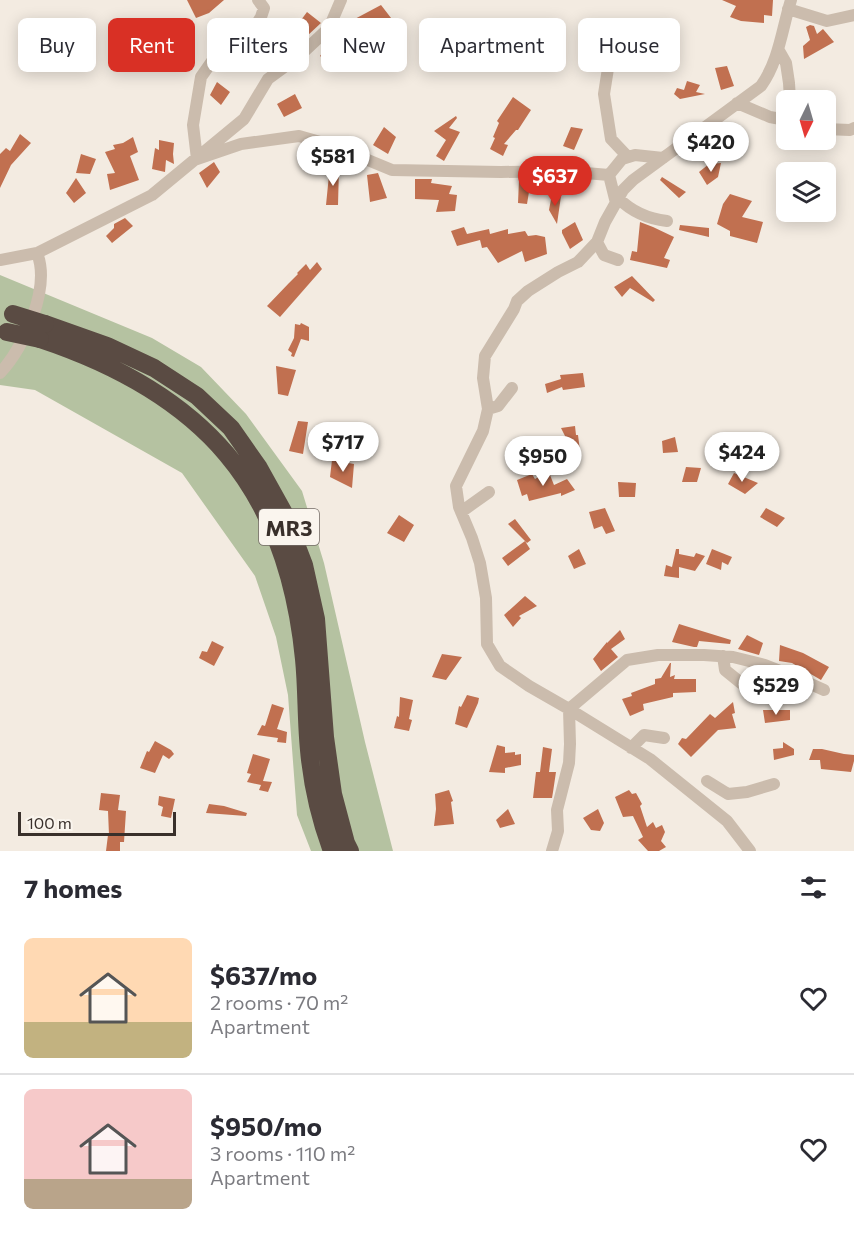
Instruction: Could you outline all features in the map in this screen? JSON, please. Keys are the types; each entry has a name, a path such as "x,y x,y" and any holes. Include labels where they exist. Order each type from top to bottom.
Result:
{"highway":[{"name":"MR3","path":"5,322 106,346 154,368 197,396 231,428 259,468 284,513 304,565 316,619 325,737 333,794 350,851"},
{"name":"MR3","path":"43,331 64,347 111,366 150,388 187,414 239,468 261,504 289,571 297,607 304,659 309,750 316,795 332,851"}],"street":[{"path":"197,159 193,125 201,77 222,47 256,25 264,8 258,0"},
{"path":"0,260 37,253 153,195 244,119 268,80 298,57 329,28 341,0"},
{"path":"750,851 727,821 650,759 500,666 487,644 486,598 480,563 459,507 456,486 483,431 488,409 483,378 485,356 517,301 528,291 578,262 597,242 623,190 633,180 761,86 768,76 778,49 790,4 827,21 854,15"},
{"path":"778,49 786,63 789,90"},
{"path":"607,72 604,94 617,201"},
{"path":"737,104 776,118"},
{"path":"836,128 850,130 854,128"},
{"path":"197,159 241,144 299,136 334,146 392,170 612,171"},
{"path":"611,139 628,157"},
{"path":"612,171 622,159 635,155 663,158"},
{"path":"617,201 656,220 667,221"},
{"path":"597,242 604,255 618,260"},
{"path":"0,373 17,351 39,298 42,278 41,263 37,253"},
{"path":"488,409 498,406 512,388"},
{"path":"461,512 489,492"},
{"path":"569,709 627,660 658,655 733,657 765,665 824,690"},
{"path":"723,656 724,670 741,683"},
{"path":"552,851 558,831 557,810 569,763 569,709"},
{"path":"631,748 644,735 664,738"},
{"path":"678,781 722,781"},
{"path":"707,781 728,794 747,792 774,784"}],"green space":[{"path":"0,275 152,338 201,367 246,414 302,491 324,563 365,742 393,851 311,851 297,815 288,695 276,637 255,576 182,473 35,390 0,385"}],"building":[{"path":"187,0 224,0 209,13 196,18"},
{"path":"722,0 773,0 772,16 764,15 764,23 741,21 730,17 736,6"},
{"path":"381,5 391,18 357,18"},
{"path":"307,12 321,23 309,34 309,18 302,18"},
{"path":"814,26 817,34 823,29 834,42 804,59 803,46 810,40 806,27"},
{"path":"727,66 734,86 721,90 715,68"},
{"path":"687,81 700,85 696,92 705,94 680,99 674,94 677,88 684,90"},
{"path":"217,82 230,92 221,105 210,95"},
{"path":"295,94 302,108 284,117 277,104"},
{"path":"513,97 531,110 518,130 504,144 508,145 503,156 490,149 499,123 497,121"},
{"path":"456,116 457,118 449,128 460,132 444,161 436,156 446,140 434,131"},
{"path":"384,127 396,137 388,154 373,145"},
{"path":"571,127 583,129 574,150 563,146"},
{"path":"20,134 31,143 11,165 0,188 0,154 6,148 10,151"},
{"path":"133,137 138,152 130,156 139,180 110,190 107,174 115,173 105,152 115,149 113,145 123,143"},
{"path":"159,140 174,143 174,164 166,160 165,172 152,169 155,148 159,150"},
{"path":"709,142 720,153 713,161 706,151 684,152 695,145"},
{"path":"81,154 96,159 90,174 76,173"},
{"path":"214,162 220,172 207,188 199,173"},
{"path":"721,163 718,177 707,185 699,172 709,164"},
{"path":"330,165 339,168 338,205 326,205"},
{"path":"378,173 387,198 370,202 367,175"},
{"path":"662,177 686,192 679,198 660,180"},
{"path":"76,178 86,193 74,203 66,193"},
{"path":"415,179 432,179 431,183 452,186 449,194 457,195 455,211 436,212 439,200 415,199"},
{"path":"519,180 531,180 527,204 518,203"},
{"path":"552,194 561,196 557,224 549,210"},
{"path":"730,194 752,201 742,217 763,222 757,243 730,236 730,231 717,224 723,204"},
{"path":"125,218 133,226 112,243 106,236 114,228 114,224"},
{"path":"575,222 583,240 570,249 562,230"},
{"path":"640,222 674,237 664,258 670,260 667,268 630,260 632,251 637,252"},
{"path":"680,225 709,228 709,237 679,230"},
{"path":"464,227 467,234 489,229 490,234 508,229 508,234 525,231 528,236 545,237 547,254 525,262 522,251 498,263 487,247 482,248 480,240 457,246 451,231"},
{"path":"317,262 322,269 280,317 267,306 306,264 310,270"},
{"path":"632,276 655,300 653,302 630,288 622,297 614,287"},
{"path":"301,323 309,327 309,341 301,339 294,357 288,350 294,338 295,324 300,325"},
{"path":"276,366 296,370 288,396 278,394"},
{"path":"583,373 585,387 563,390 562,387 547,393 545,384 561,379 560,375"},
{"path":"298,421 308,422 303,454 289,451"},
{"path":"575,426 580,451 563,451 565,436 561,428"},
{"path":"675,437 678,452 663,453 662,441"},
{"path":"550,442 554,457 534,461 532,448"},
{"path":"332,460 354,464 352,488 330,477"},
{"path":"686,467 701,468 697,482 682,482"},
{"path":"734,473 758,483 745,494 728,484"},
{"path":"532,474 535,479 550,475 554,485 567,479 575,490 561,496 561,493 529,501 527,494 522,496 517,480"},
{"path":"618,482 636,483 635,497 619,497"},
{"path":"605,508 615,531 606,534 602,526 594,529 589,512"},
{"path":"766,508 785,518 777,527 760,517"},
{"path":"399,515 414,525 404,542 387,533"},
{"path":"515,519 531,540 527,543 508,524"},
{"path":"525,541 530,549 508,566 502,558"},
{"path":"579,549 586,564 574,569 568,556"},
{"path":"676,549 679,549 679,554 694,557 696,553 705,556 695,571 679,567 679,578 664,576 666,565 672,567"},
{"path":"712,549 732,557 728,565 722,562 721,570 706,564"},
{"path":"525,596 537,606 519,616 521,618 513,627 504,615"},
{"path":"679,624 731,640 730,644 699,641 697,647 694,647 672,642"},
{"path":"620,630 625,639 611,649 618,657 601,671 593,659"},
{"path":"747,635 763,643 759,655 738,649"},
{"path":"212,641 224,647 214,666 199,658 202,651 207,652"},
{"path":"780,645 803,653 829,667 821,680 792,663 779,661"},
{"path":"442,654 462,657 446,680 432,677"},
{"path":"670,663 670,677 675,675 674,679 696,679 696,692 673,693 673,697 643,704 644,710 630,716 622,699 655,684 655,679 661,678"},
{"path":"467,695 479,698 467,728 455,724 459,706 461,707"},
{"path":"400,697 413,700 409,731 394,728 397,716 399,717"},
{"path":"733,702 735,713 732,714 736,728 718,730 691,757 678,744 682,738 686,739 710,714 715,718"},
{"path":"272,704 284,708 277,729 287,732 286,743 277,742 278,738 257,735 262,725 265,726"},
{"path":"763,710 790,710 790,720 765,723"},
{"path":"155,741 174,754 169,759 163,755 155,773 140,768 147,751 149,752"},
{"path":"783,742 794,749 794,755 774,760 773,749 783,748"},
{"path":"497,745 505,747 505,753 521,754 521,765 505,768 505,773 489,772"},
{"path":"543,747 552,749 549,772 556,772 552,798 533,798 536,772 540,772"},
{"path":"813,749 854,755 851,772 821,769 820,760 809,760"},
{"path":"253,754 270,759 263,781 272,782 268,792 259,790 261,785 247,782 251,774 247,773"},
{"path":"449,790 453,801 451,802 454,824 434,826 435,794"},
{"path":"629,790 632,794 636,793 642,804 640,806 647,827 653,822 656,828 662,825 665,832 661,841 666,847 659,851 648,851 638,840 643,837 633,816 623,817 615,797"},
{"path":"101,793 120,795 118,810 126,811 124,842 120,842 120,851 106,851 109,835 108,811 99,810"},
{"path":"159,796 175,799 171,818 161,816 163,807 158,805"},
{"path":"209,804 247,813 246,816 206,813"},
{"path":"508,809 515,824 500,828 496,820"},
{"path":"598,809 604,823 600,831 591,830 583,818"}]}
